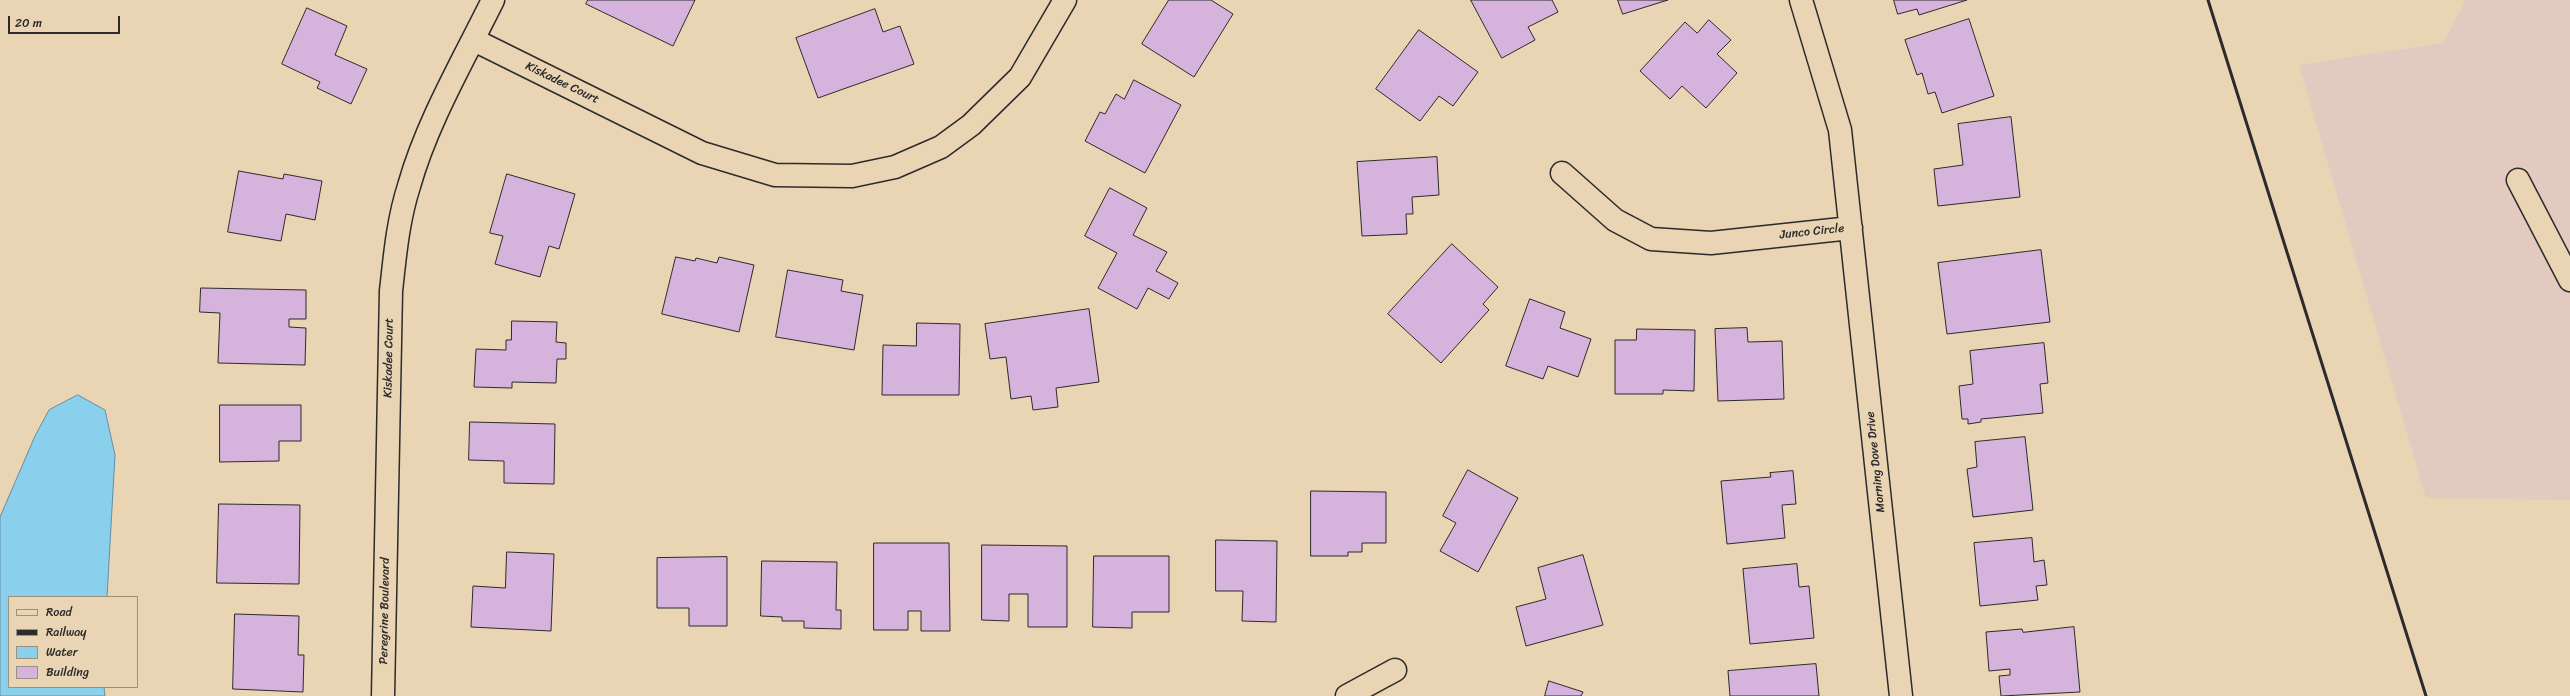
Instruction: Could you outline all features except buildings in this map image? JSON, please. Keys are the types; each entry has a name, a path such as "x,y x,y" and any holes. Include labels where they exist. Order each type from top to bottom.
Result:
{"street":[{"path":"474,40 493,0"},
{"name":"Kiskadee Court","path":"386,525 391,291 398,229 409,185 424,143 474,40 702,153 775,176 852,176 895,167 941,146 971,125 1020,77 1065,0"},
{"name":"Junco Circle","path":"1562,173 1615,220 1651,239 1711,243 1851,228 1840,130 1801,0"},
{"path":"2518,180 2570,280"},
{"name":"Morning Dove Drive","path":"1851,228 1901,696"},
{"name":"Peregrine Boulevard","path":"384,696 386,525"},
{"path":"1347,696 1396,670"}],"shaded area":[{"path":"2466,0 2570,0 2570,500 2426,498 2299,65 2443,43"}],"water":[{"path":"78,395 105,410 115,455 107,596 8,596 8,688 104,688 105,696 0,696 0,517 35,436 49,410"}],"railway":[{"path":"2208,0 2426,696"}]}
